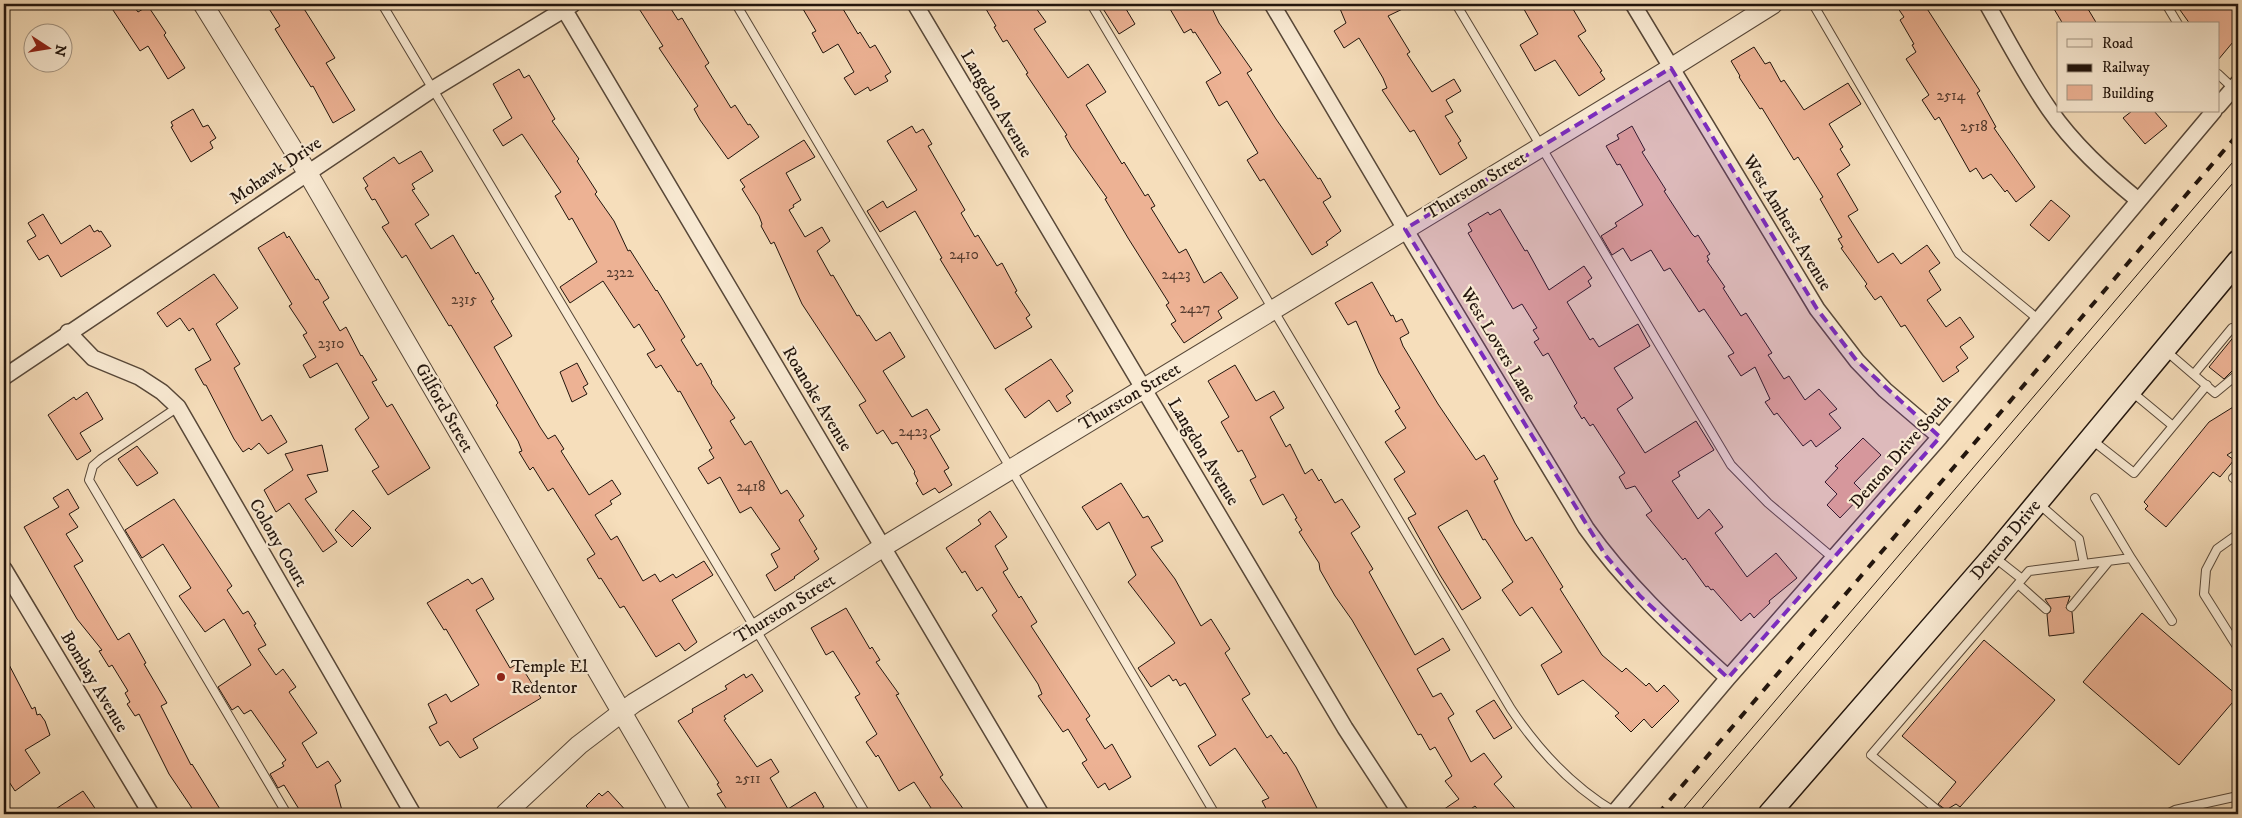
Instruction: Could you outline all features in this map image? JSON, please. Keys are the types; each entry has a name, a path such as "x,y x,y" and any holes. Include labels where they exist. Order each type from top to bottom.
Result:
{"main road":[{"name":"Denton Drive","path":"1769,814 2038,503 2164,348 2235,271"}],"street":[{"name":"Gilford Street","path":"204,4 307,172 681,814"},
{"name":"Langdon Avenue","path":"915,4 1345,728 1401,814"},
{"name":"West Lovers Lane","path":"1272,4 1405,229 1586,528 1606,556 1640,596 1728,678"},
{"name":"West Amherst Avenue","path":"1633,4 1817,309 1858,361 1885,390 1940,436"},
{"name":"Thurston Street","path":"505,814 579,745 622,711 883,547 1671,68 1772,4"},
{"path":"1986,4 2049,109 2097,164 2138,200"},
{"name":"Mohawk Drive","path":"4,377 307,172 433,89 566,6"},
{"name":"Roanoke Avenue","path":"566,6 1041,814"},
{"path":"2220,104 2236,86"},
{"name":"Denton Drive South","path":"1614,813 1728,678 1940,436 2213,112"},
{"name":"Colony Court","path":"68,332 93,358 139,378 162,392 178,407 413,814"},
{"name":"Bombay Avenue","path":"4,569 151,814"}],"lane":[{"path":"382,4 866,814"},
{"path":"736,4 1216,814"},
{"path":"1091,4 1527,734 1546,757 1571,780 1614,813"},
{"path":"1456,4 1731,464 1768,503 1833,558"},
{"path":"1813,4 1959,254 2038,319"},
{"path":"2167,4 2177,22"},
{"path":"2220,75 2236,86"},
{"path":"2194,374 2219,349 2232,328 2238,328"},
{"path":"2164,348 2215,393 2238,374"},
{"path":"2090,438 2134,473 2207,386"},
{"path":"2130,390 2173,426"},
{"path":"178,407 100,459 93,466 89,480 287,814"},
{"path":"2095,498 2172,621"},
{"path":"2038,503 2079,539 2084,564"},
{"path":"2238,534 2217,549 2206,570 2204,594 2238,648"},
{"path":"1993,556 2019,579 2046,609"},
{"path":"1942,814 1871,755 2019,579 2029,571 2131,558"},
{"path":"2071,607 2109,561"},
{"path":"2167,814 2190,811 2238,796"}],"highlighted area":[{"path":"1671,68 1817,309 1857,361 1940,437 1728,678 1640,596 1606,556 1405,229"}],"building":[{"path":"109,4 132,4 138,12 148,6 166,33 164,35 185,68 168,79 148,46 140,51"},
{"path":"266,4 301,4 335,58 326,63 355,110 333,123 313,86 311,87 275,29 280,26"},
{"path":"636,4 668,4 678,20 682,18 709,63 705,66 731,108 735,105 748,125 750,124 759,137 728,159 700,120 694,109 698,106 659,48 663,46"},
{"path":"800,4 840,4 858,34 860,32 870,48 875,45 891,72 885,76 888,81 870,91 868,87 855,95 844,78 854,72 838,44 823,53 812,33 816,31"},
{"path":"983,4 1033,4 1046,22 1034,29 1068,78 1088,64 1106,92 1086,105 1122,164 1124,162 1145,196 1148,194 1155,206 1151,208 1179,253 1186,249 1204,283 1221,272 1238,298 1218,311 1222,318 1184,343 1171,324 1176,321 1166,305 1169,303 1128,238 1105,199 1107,198 1071,147 1065,136 1067,135 1026,74 1028,73 1007,40 1003,42"},
{"path":"1100,4 1123,4 1135,24 1119,34"},
{"path":"1180,4 1210,4 1219,23 1252,70 1247,73 1276,119 1318,179 1320,178 1331,197 1323,202 1341,231 1326,242 1328,245 1312,255 1264,179 1260,181 1247,160 1258,153 1227,101 1219,106 1206,82 1221,73 1195,32 1193,33 1191,29 1184,33 1170,9"},
{"path":"1338,4 1413,4 1388,16 1410,52 1407,54 1432,92 1454,79 1461,91 1446,100 1453,112 1445,116 1461,141 1458,143 1467,158 1440,175 1414,130 1410,132 1382,90 1387,88 1383,78 1359,38 1344,48 1334,31 1346,23"},
{"path":"1521,4 1570,4 1586,31 1578,36 1602,71 1600,72 1605,79 1579,96 1555,60 1535,71 1520,45 1538,34"},
{"path":"1895,4 1924,4 1980,91 1977,93 1996,127 1994,128 2035,187 2016,202 2007,190 2005,192 1991,174 1983,179 1976,168 1970,172 1939,117 1935,120 1922,100 1929,95 1906,59 1916,52 1912,45 1914,44 1900,20 1904,17"},
{"path":"2062,4 2085,4 2096,22 2062,22 2054,9"},
{"path":"2187,4 2238,4 2238,36 2220,58 2220,22 2189,22 2180,10"},
{"path":"1754,47 1765,64 1770,62 1781,82 1784,80 1804,110 1848,83 1861,104 1829,124 1843,147 1840,149 1850,165 1837,174 1858,210 1848,216 1878,263 1893,253 1901,264 1927,245 1940,263 1929,271 1941,290 1927,300 1946,327 1960,317 1974,337 1960,347 1968,358 1956,367 1959,371 1943,382 1905,325 1901,327 1881,296 1875,300 1865,286 1867,284 1841,248 1843,247 1838,239 1842,237 1820,199 1823,197 1798,157 1794,160 1762,108 1760,109 1739,77 1731,61"},
{"path":"519,69 524,78 529,75 555,119 552,121 579,159 577,161 597,192 595,194 614,221 628,251 630,250 657,290 685,337 681,340 697,366 701,363 711,383 735,418 730,421 745,445 751,441 781,494 787,490 804,516 799,520 817,549 814,551 819,559 775,591 766,575 778,567 771,554 780,549 751,507 740,513 720,477 708,484 698,468 714,458 709,450 712,448 680,391 678,392 661,365 656,368 647,354 655,350 639,324 634,328 603,281 570,303 560,287 597,262 572,218 569,220 555,196 561,192 522,134 503,146 493,130 512,118 493,84"},
{"path":"193,109 203,127 208,125 216,138 210,142 213,148 191,162 171,127 173,126 171,122"},
{"path":"2131,112 2155,112 2167,126 2145,144 2123,118"},
{"path":"912,126 916,133 923,129 932,144 928,146 965,210 961,213 975,237 978,235 997,266 1002,263 1017,291 1015,292 1030,315 1026,318 1032,327 995,349 940,259 942,258 915,211 880,232 867,211 883,201 887,208 917,190 887,141"},
{"path":"1632,126 1645,150 1642,152 1666,190 1664,191 1692,234 1695,237 1698,235 1710,254 1707,256 1709,260 1707,261 1725,287 1723,288 1741,316 1746,313 1772,353 1768,355 1784,379 1789,376 1805,400 1819,389 1837,409 1829,414 1841,428 1816,447 1811,440 1803,446 1777,413 1774,415 1765,402 1770,399 1755,367 1741,376 1728,356 1734,353 1704,309 1699,312 1670,268 1664,271 1651,250 1631,261 1623,248 1612,255 1601,236 1617,226 1615,223 1643,205 1620,164 1617,165 1606,146 1619,139 1617,135"},
{"path":"804,140 815,157 786,173 801,200 789,210 805,237 822,227 830,241 817,251 831,276 833,275 857,316 859,315 876,341 890,332 905,357 883,371 912,417 927,409 940,430 930,436 949,468 944,471 952,485 939,493 935,488 923,495 916,483 918,481 915,472 897,442 892,444 883,430 877,434 859,405 866,401 802,304 774,242 771,244 761,226 759,216 742,189 745,187 740,180"},
{"path":"421,151 433,171 412,184 415,189 412,190 429,215 415,224 431,249 453,235 476,274 478,272 494,299 491,301 512,336 494,347 540,427 548,439 555,435 564,449 561,451 589,495 612,480 621,494 610,501 612,504 595,515 611,540 617,536 643,581 655,574 660,582 673,574 676,578 704,561 713,575 672,600 697,642 685,651 679,643 656,657 624,606 620,608 601,578 599,579 587,559 595,554 553,488 548,491 533,467 530,470 519,452 522,451 518,441 496,405 498,403 451,325 449,326 406,255 402,258 382,227 389,223 375,199 372,200 365,188 368,186 363,178 394,157 399,164"},
{"path":"2051,200 2070,216 2049,241 2030,225"},
{"path":"1500,209 1525,251 1527,250 1549,290 1584,266 1592,278 1588,281 1591,286 1567,302 1590,340 1593,338 1599,347 1638,324 1650,346 1614,368 1633,398 1617,409 1645,453 1696,421 1714,450 1678,472 1680,476 1672,481 1698,519 1709,509 1723,527 1715,533 1747,577 1776,553 1797,578 1769,601 1770,603 1754,618 1750,613 1741,621 1713,589 1711,590 1708,586 1706,587 1685,558 1683,560 1646,515 1652,511 1635,486 1626,489 1619,477 1625,473 1593,424 1590,426 1584,417 1582,419 1574,406 1577,403 1548,353 1543,356 1534,342 1539,339 1533,330 1537,328 1522,304 1513,309 1468,233 1472,231 1468,224 1488,212 1490,215"},
{"path":"43,214 61,244 90,225 94,232 101,231 111,246 61,277 48,255 39,260 27,241 36,236 28,223"},
{"path":"284,232 287,238 289,236 316,280 318,279 329,298 323,302 340,331 346,327 361,356 377,380 372,382 387,407 392,404 430,468 388,495 372,471 379,467 355,429 369,418 337,363 310,378 303,365 316,357 303,335 307,333 289,306 292,304 258,248"},
{"path":"214,274 238,308 216,324 240,364 234,368 262,421 271,415 287,442 268,454 259,443 251,450 249,448 243,452 234,439 206,385 204,385 195,369 211,360 193,328 189,331 180,318 167,327 157,313"},
{"path":"1372,282 1391,316 1393,315 1396,322 1402,319 1409,333 1400,338 1403,346 1438,404 1476,460 1484,455 1498,479 1494,481 1515,523 1526,541 1532,537 1563,587 1560,589 1602,655 1622,672 1626,668 1646,686 1649,683 1657,692 1664,685 1679,701 1652,728 1644,719 1631,732 1615,716 1619,713 1583,680 1558,695 1541,665 1562,652 1532,607 1520,616 1502,590 1513,582 1485,539 1483,540 1467,510 1438,527 1481,598 1462,610 1440,575 1408,518 1416,514 1394,479 1405,472 1385,442 1406,428 1395,411 1400,408 1379,373 1356,321 1348,325 1335,303"},
{"path":"2236,334 2238,334 2238,365 2224,379 2209,367"},
{"path":"1051,359 1073,391 1066,396 1071,403 1057,412 1049,400 1025,418 1005,389"},
{"path":"577,363 588,384 583,387 587,394 572,402 560,372"},
{"path":"1235,365 1256,401 1274,391 1284,408 1270,417 1286,447 1290,444 1305,474 1312,469 1319,481 1321,479 1335,503 1342,499 1360,527 1351,533 1373,569 1369,572 1415,655 1443,638 1450,650 1417,669 1433,697 1441,693 1454,714 1448,718 1471,762 1484,753 1502,777 1494,784 1520,814 1482,814 1475,806 1464,814 1437,814 1459,799 1445,781 1452,776 1435,747 1430,750 1421,734 1418,735 1352,620 1320,570 1319,563 1299,532 1302,530 1295,519 1297,518 1283,494 1263,505 1250,480 1256,477 1242,450 1238,452 1221,422 1229,417 1208,381"},
{"path":"87,392 103,419 80,433 91,451 77,460 48,415 74,397 76,400"},
{"path":"2238,404 2238,448 2227,455 2234,460 2220,477 2213,472 2166,527 2145,509 2148,506 2144,502 2209,422"},
{"path":"1863,438 1881,455 1854,483 1864,493 1840,518 1827,505 1837,494 1825,482 1838,468 1835,466"},
{"path":"322,445 328,471 307,475 317,492 305,499 337,542 323,552 289,503 276,512 264,490 293,470 285,454"},
{"path":"137,446 158,473 137,486 118,459"},
{"path":"1121,483 1143,518 1148,516 1163,541 1151,547 1175,579 1201,626 1211,619 1230,649 1225,653 1250,694 1242,699 1267,738 1271,735 1284,754 1286,752 1296,767 1320,814 1269,814 1262,801 1269,798 1235,748 1210,766 1198,746 1216,735 1185,683 1180,686 1176,679 1173,681 1169,675 1151,687 1138,668 1175,643 1128,582 1136,575 1109,522 1097,530 1082,507"},
{"path":"68,489 79,508 69,514 78,527 66,534 83,561 74,566 118,640 129,633 146,663 144,664 167,703 161,706 191,765 223,814 196,814 169,774 139,714 135,716 127,704 130,702 125,693 128,691 112,665 109,667 99,651 102,650 77,619 24,527 59,507 53,498"},
{"path":"174,499 232,586 227,590 243,614 248,611 256,624 254,625 266,645 258,649 276,675 283,669 296,687 289,692 317,733 302,743 317,768 328,761 341,781 335,785 343,814 302,814 284,785 278,788 270,774 284,766 282,763 286,760 251,710 244,714 238,706 232,710 218,687 251,665 224,619 205,632 179,596 191,588 163,544 142,558 125,530"},
{"path":"353,510 371,528 352,547 335,530"},
{"path":"990,511 1007,537 995,546 1008,569 1003,572 1037,622 1031,626 1090,716 1086,719 1105,749 1112,744 1131,777 1109,790 1105,783 1098,788 1082,763 1087,760 1068,729 1063,732 1038,696 1042,694 1038,684 992,615 997,611 982,587 977,591 965,571 962,573 946,548 981,524 978,520"},
{"name":"Temple El Redentor","path":"482,578 494,599 476,610 510,668 519,663 541,698 473,739 478,748 460,758 448,741 440,746 429,727 437,723 428,704 446,694 451,702 479,685 446,629 444,630 427,603 468,579 472,584"},
{"path":"2070,596 2066,608 2072,612 2074,633 2049,636 2047,614 2051,608 2045,599"},
{"path":"846,608 870,649 872,647 880,660 876,662 899,694 896,695 943,775 940,777 967,814 935,814 914,782 899,791 878,755 876,757 866,742 877,734 855,697 860,694 833,651 826,655 811,628"},
{"path":"2142,613 2238,696 2179,765 2083,682"},
{"path":"1984,640 2055,700 1960,807 1956,804 1946,810 1938,804 1956,782 1902,736"},
{"path":"4,655 32,709 35,707 37,715 40,714 45,721 50,735 25,750 40,773 15,791 4,774 4,736 9,732 4,723"},
{"path":"744,674 746,678 752,674 763,691 724,716 726,719 724,720 757,767 771,759 779,772 770,778 788,809 815,792 824,807 812,814 730,814 717,794 722,792 717,784 719,783 678,721 693,712 692,709 727,689 725,686"},
{"path":"1494,700 1512,728 1494,739 1476,711"},
{"path":"83,791 99,814 48,814"},
{"path":"608,791 629,814 594,814 586,806 599,793 602,796"}],"tram line":[{"path":"1679,814 2238,156"},
{"path":"1697,814 2238,177"}],"railway":[{"path":"1658,814 2238,134"}],"place":[{"name":"Temple El Redentor","path":"501,677"}]}
